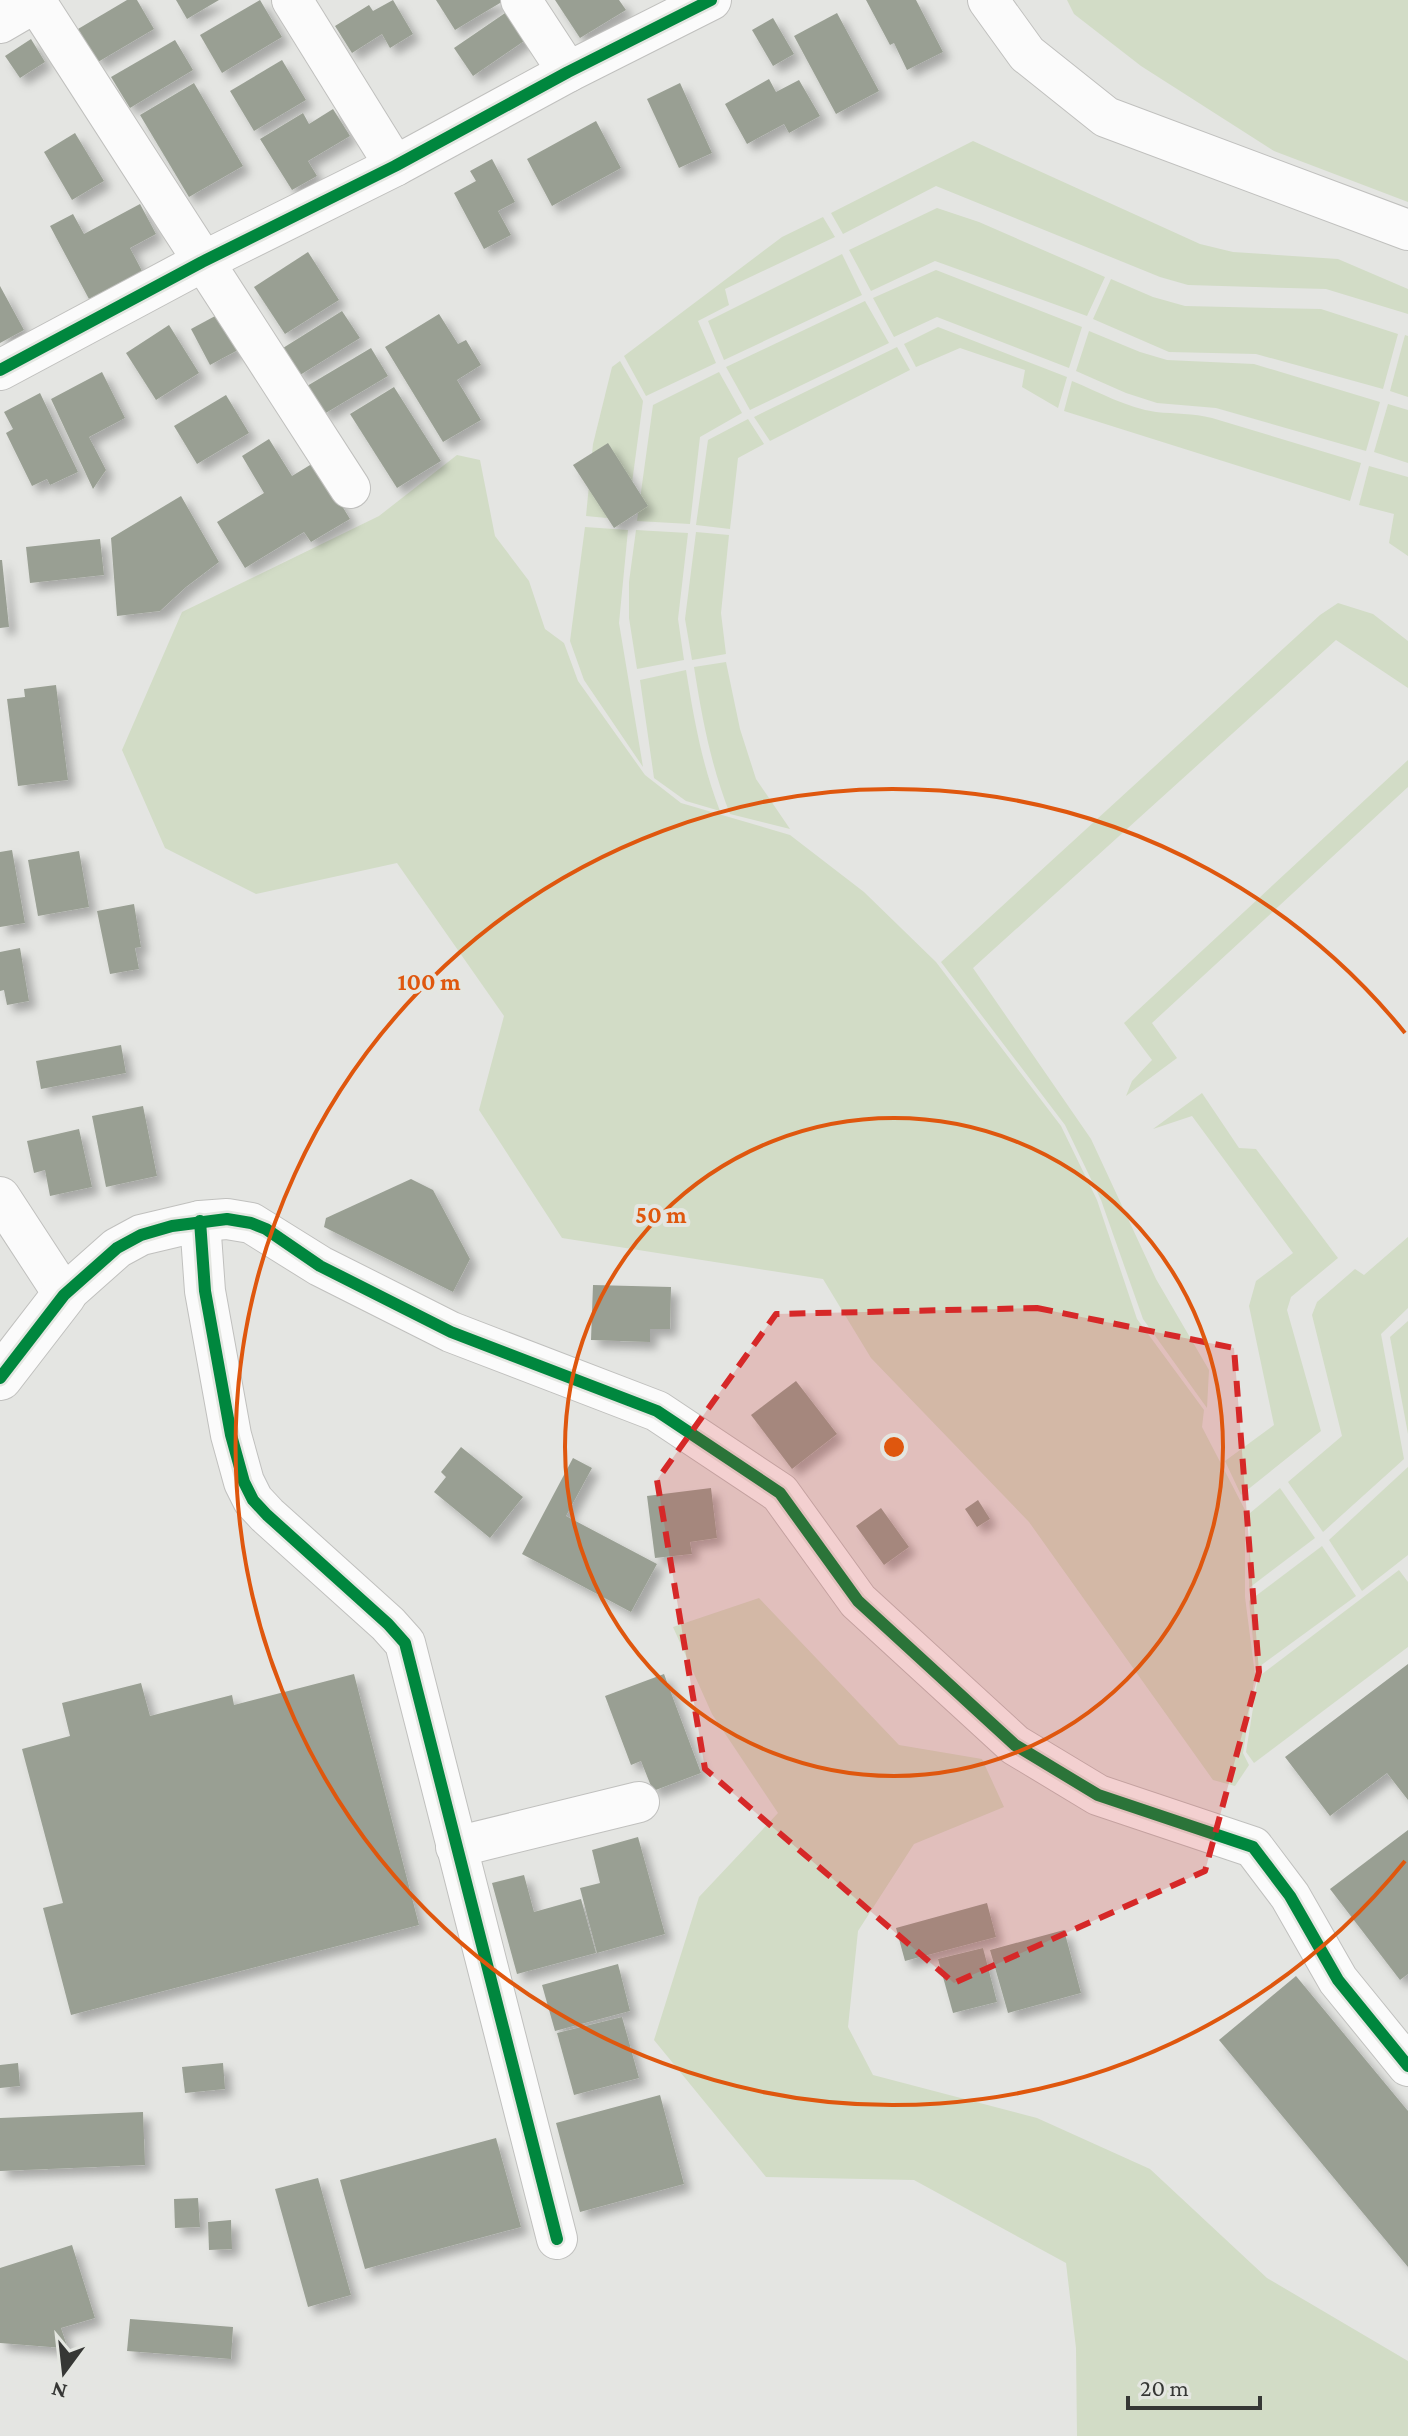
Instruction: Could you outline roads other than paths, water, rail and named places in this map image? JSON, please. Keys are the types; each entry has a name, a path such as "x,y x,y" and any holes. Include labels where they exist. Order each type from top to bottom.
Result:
{"street":[{"path":"292,0 395,166"},
{"path":"521,0 568,72"},
{"path":"0,370 202,262 395,166 568,72 711,0"},
{"path":"988,0 1027,54 1106,117 1408,230"},
{"path":"0,23 36,2 350,488"},
{"path":"0,1197 64,1295"},
{"path":"0,1378 64,1295 117,1248 141,1235 172,1226 227,1219 251,1223 320,1266 451,1332 657,1411 780,1493 858,1601 1015,1745 1098,1795 1253,1847 1290,1896 1338,1980 1408,2066"},
{"path":"200,1221 205,1291 231,1435 244,1482 253,1500 267,1515 405,1643 557,2239"},
{"path":"456,1847 639,1802"}]}
